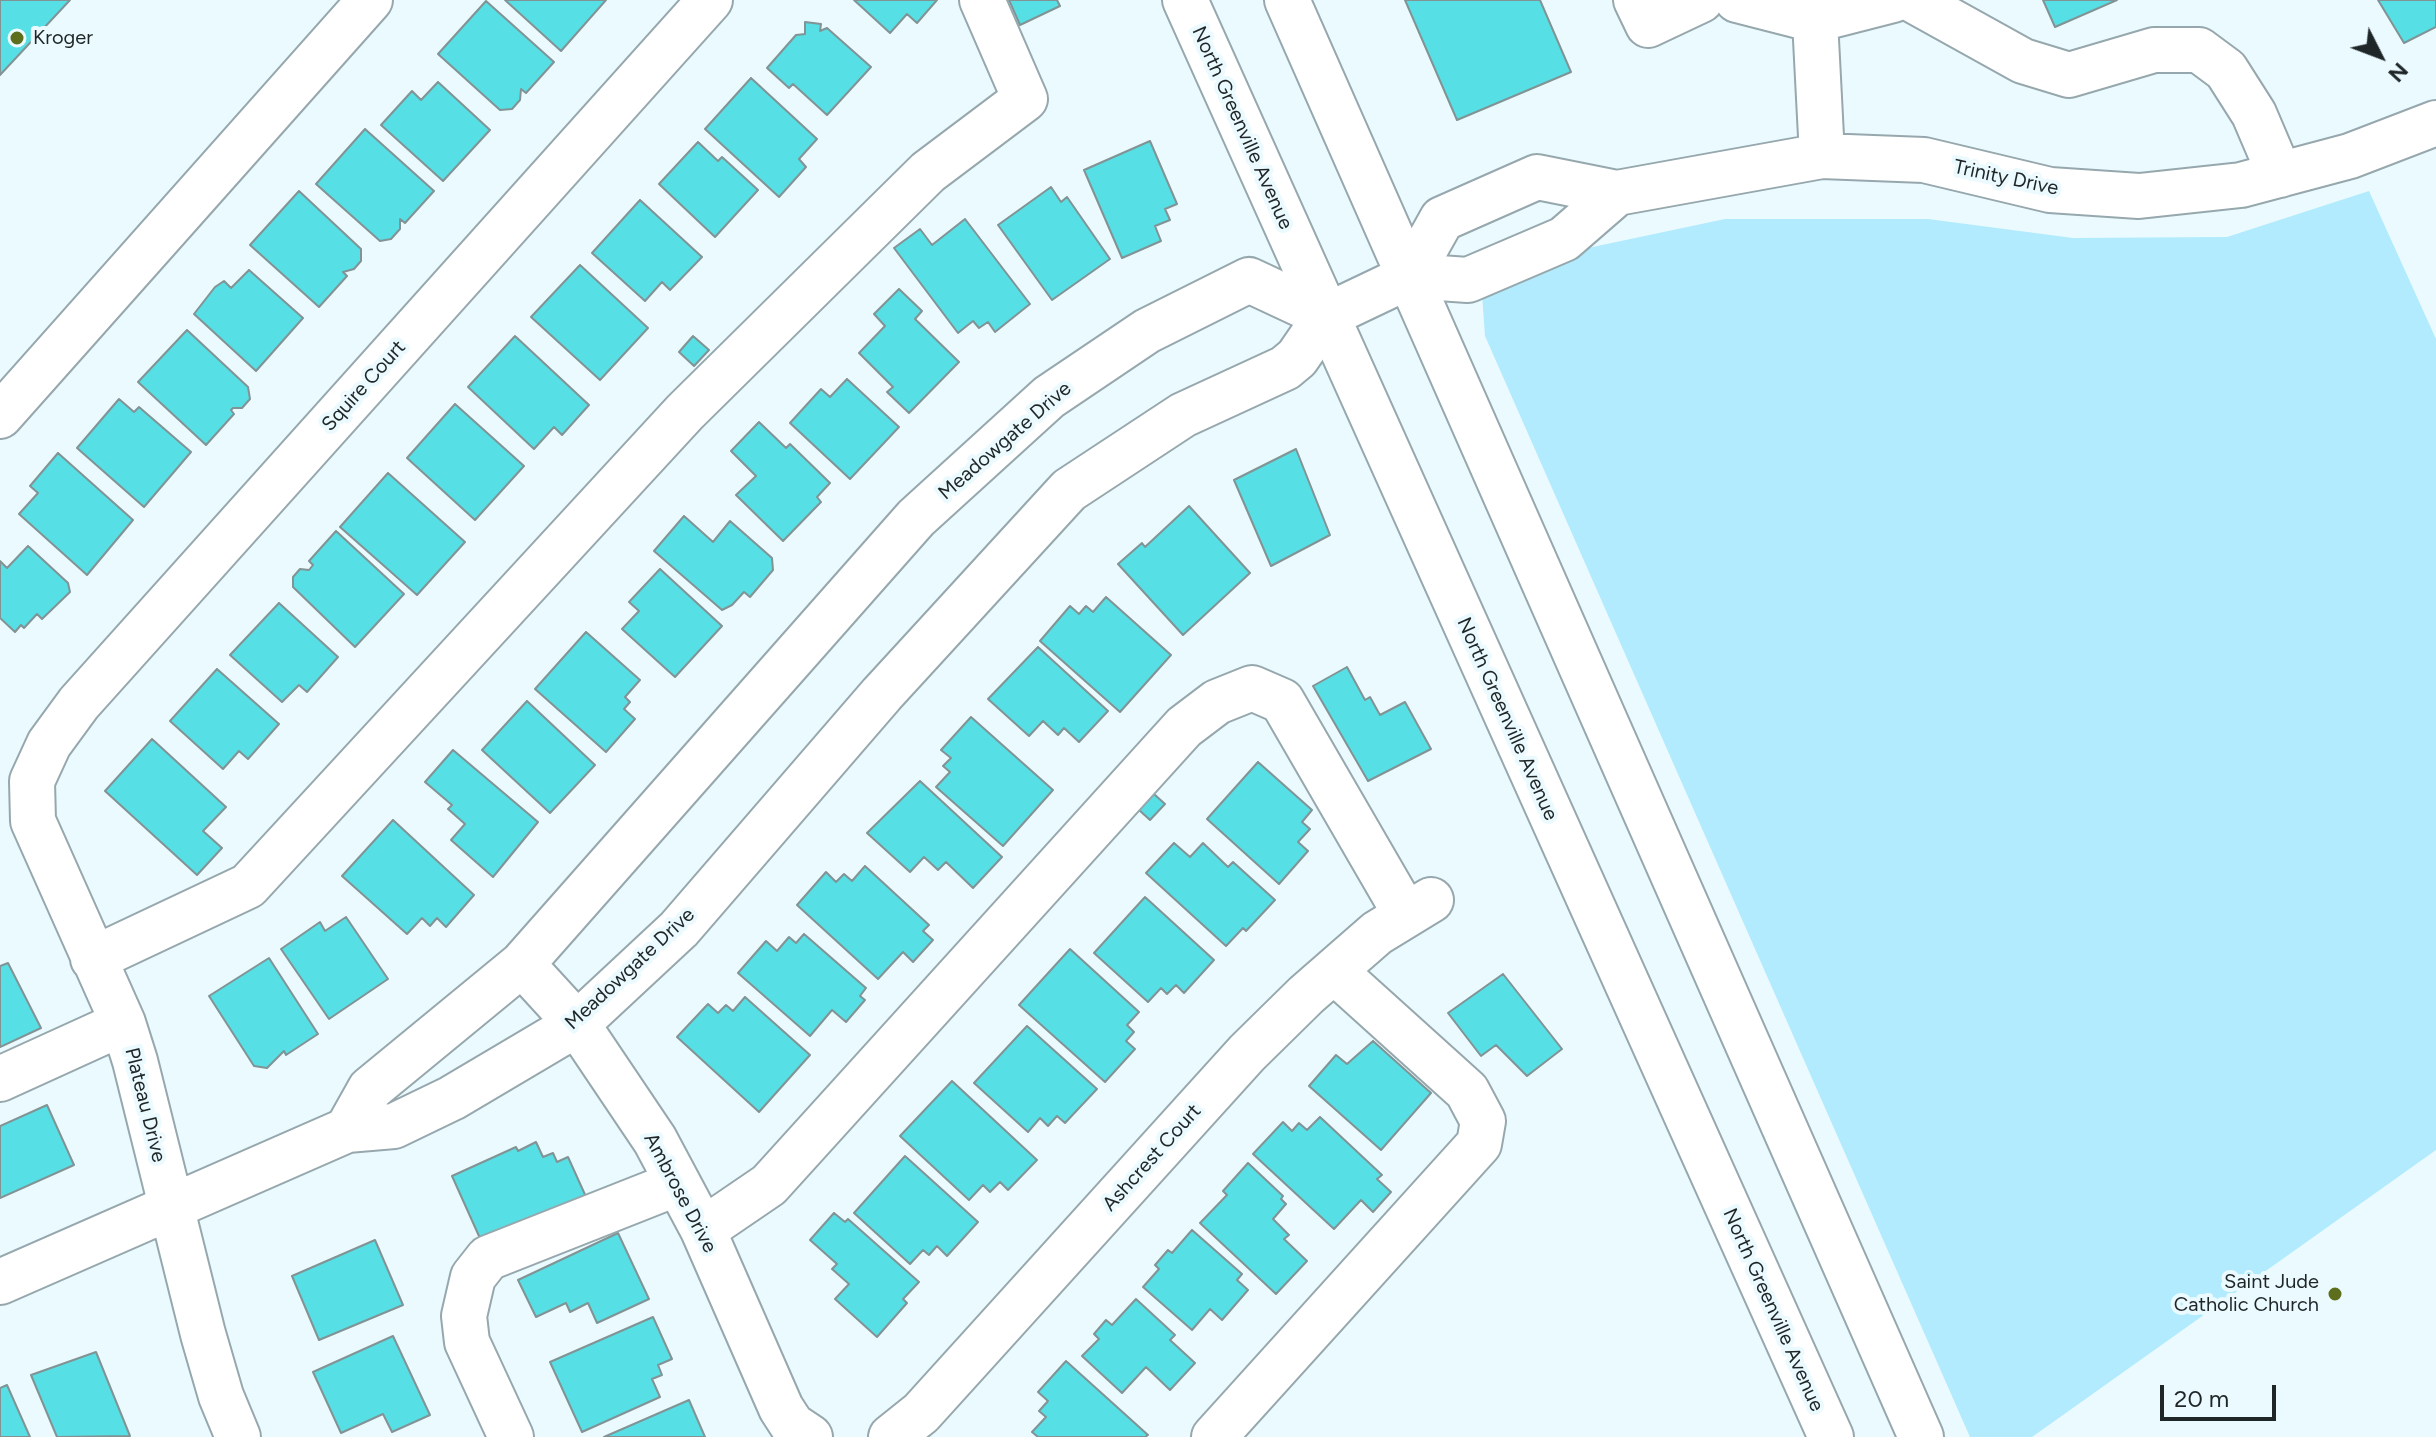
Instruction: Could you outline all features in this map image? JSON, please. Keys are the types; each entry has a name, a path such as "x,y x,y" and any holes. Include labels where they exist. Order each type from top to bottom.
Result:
{"street":[{"path":"0,416 370,0"},
{"name":"Squire Court","path":"32,781 49,744 79,703 710,0"},
{"path":"93,959 248,886 685,412 928,172 1025,99 982,0"},
{"name":"North Greenville Avenue","path":"1185,0 1831,1437"},
{"path":"1287,0 1921,1437"},
{"path":"1636,0 1648,25 1701,0"},
{"path":"1737,0 1821,10 1893,0"},
{"path":"1913,0 2023,61 2069,75 2154,50 2199,50 2226,70 2254,114 2280,175"},
{"path":"1821,10 1822,156"},
{"name":"Trinity Drive","path":"1410,276 1442,219 1537,177 1617,193 1822,156 1924,160 2050,190 2139,196 2241,185 2350,156 2436,123"},
{"path":"1326,316 1410,276 1468,280 1564,239 1617,193"},
{"name":"Meadowgate Drive","path":"0,1282 347,1130 394,1126 452,1098 577,1024 679,929 882,694 1069,490 1183,415 1285,368 1297,358 1326,316 1249,280 1147,331 1049,397 916,518 522,964 370,1089 347,1130"},
{"name":"Ashcrest Court","path":"703,1230 769,1185 1184,727 1217,702 1252,688 1282,701 1418,907 1377,933 1247,1053 921,1413 891,1437"},
{"name":"Plateau Drive","path":"32,781 33,821 123,1023 206,1347 238,1437"},
{"name":"Ambrose Drive","path":"522,964 577,1024 655,1140 703,1230 781,1408 792,1425 810,1437"},
{"path":"1214,1437 1479,1144 1483,1121 1467,1091 1334,971"},
{"path":"0,1079 123,1023"},
{"path":"511,1437 467,1342 464,1316 473,1277 488,1258 678,1183"}],"shaded area":[{"path":"2369,191 2436,339 2436,1150 2032,1437 1970,1437 1485,336 1482,294 1569,252 1725,219 1928,219 2073,238 2227,237"}],"building":[{"name":"Kroger","path":"0,0 70,0 0,75"},
{"path":"505,0 606,0 561,51"},
{"path":"854,0 937,0 917,23 907,14 890,33"},
{"path":"1009,0 1057,0 1060,6 1020,25"},
{"path":"1405,0 1540,0 1571,72 1457,120"},
{"path":"2043,0 2117,0 2055,27"},
{"path":"2378,0 2436,0 2436,27 2404,43"},
{"path":"486,1 554,62 526,93 521,89 520,100 512,109 500,110 438,54"},
{"path":"805,22 821,24 820,31 827,28 871,67 827,115 793,84 789,88 767,68 796,35 805,34"},
{"path":"751,78 817,139 799,159 806,167 779,197 705,129"},
{"path":"438,82 490,130 443,181 381,125 412,91 421,100"},
{"path":"365,129 434,191 405,223 400,219 400,229 391,239 380,241 316,184"},
{"path":"1150,141 1177,204 1165,209 1170,220 1155,226 1161,241 1122,258 1084,170"},
{"path":"698,142 718,161 722,157 758,190 715,237 659,184"},
{"path":"1051,187 1061,202 1067,197 1110,259 1052,300 998,225"},
{"path":"299,191 361,249 361,261 354,269 343,272 347,276 319,307 250,245"},
{"path":"640,200 702,257 670,290 662,282 645,301 592,253"},
{"path":"965,219 1030,304 995,332 988,322 979,328 973,321 958,333 894,248 920,229 932,245"},
{"path":"580,265 648,328 600,380 531,317"},
{"path":"249,270 303,318 256,371 194,314 215,287 224,281 231,288"},
{"path":"899,289 922,311 915,319 959,362 909,413 887,392 893,387 859,353 885,326 874,314"},
{"path":"187,330 248,387 250,399 242,408 231,410 234,414 206,445 138,382"},
{"path":"515,336 589,405 562,435 554,427 534,449 468,387"},
{"path":"693,336 709,350 694,366 679,352"},
{"path":"847,379 899,427 850,479 790,423 821,389 830,397"},
{"path":"119,399 134,412 139,407 191,452 144,507 77,448"},
{"path":"455,404 524,466 475,520 407,458"},
{"path":"759,422 786,448 790,444 830,483 817,497 821,502 783,541 736,495 756,476 731,451"},
{"path":"1296,449 1330,535 1271,566 1234,480"},
{"path":"58,453 133,520 87,575 19,514 38,493 30,486"},
{"path":"388,473 465,542 417,595 340,527"},
{"path":"1189,506 1250,573 1183,635 1118,564 1142,543 1145,547"},
{"path":"684,516 713,542 730,521 772,558 773,570 750,597 744,592 732,605 722,610 654,551"},
{"path":"336,531 404,594 355,647 293,587 293,577 300,569 309,570 313,565 309,561"},
{"path":"28,546 68,583 70,592 42,619 37,614 24,628 21,625 15,632 0,618 0,561 7,568"},
{"path":"660,569 722,626 675,677 622,629 639,611 629,602"},
{"path":"1106,597 1171,655 1120,712 1040,641 1070,606 1079,614 1086,606 1093,612"},
{"path":"279,603 338,657 307,692 299,685 282,702 230,655"},
{"path":"586,632 640,680 625,697 630,702 624,709 635,719 606,752 535,689"},
{"path":"1038,647 1108,711 1079,742 1064,728 1058,735 1043,721 1029,736 988,699"},
{"path":"1347,667 1365,700 1370,697 1380,715 1405,702 1431,749 1368,781 1313,686"},
{"path":"217,669 279,724 248,759 239,751 223,769 170,721"},
{"path":"527,701 595,765 550,813 482,750"},
{"path":"971,717 1053,790 1003,846 936,787 950,772 943,766 951,758 941,750"},
{"path":"152,739 226,807 203,831 222,848 197,875 105,791"},
{"path":"453,750 538,822 493,877 451,840 465,824 448,809 452,805 425,782"},
{"path":"1258,762 1312,810 1302,822 1310,829 1298,842 1308,851 1279,884 1207,819"},
{"path":"920,781 1002,857 973,888 946,862 938,870 924,857 910,872 867,833"},
{"path":"1154,794 1165,804 1150,820 1139,810"},
{"path":"393,820 474,895 446,927 437,918 430,926 422,918 407,934 342,876"},
{"path":"1174,843 1190,857 1203,843 1228,867 1233,862 1275,900 1246,931 1243,928 1226,946 1146,873"},
{"path":"865,866 929,925 923,931 933,940 913,962 903,952 878,979 797,905 826,872 836,882 844,874 852,881"},
{"path":"1145,897 1214,960 1184,993 1176,985 1167,994 1161,988 1148,1002 1094,953"},
{"path":"346,917 388,979 329,1019 281,949 320,922 325,931"},
{"path":"804,934 866,988 860,996 865,1000 846,1022 832,1010 810,1036 738,973 766,941 777,951 789,937 796,943"},
{"path":"1070,949 1139,1012 1127,1025 1134,1032 1126,1041 1135,1049 1105,1082 1019,1005"},
{"path":"269,958 318,1034 286,1055 284,1051 267,1068 254,1066 209,996"},
{"path":"8,963 41,1028 0,1047 0,966"},
{"path":"1503,974 1562,1049 1527,1076 1496,1045 1481,1056 1448,1013"},
{"path":"745,997 810,1055 759,1112 677,1037 708,1004 718,1013 726,1005 733,1011"},
{"path":"1027,1026 1097,1089 1065,1123 1057,1116 1048,1126 1040,1118 1028,1132 974,1083"},
{"path":"1373,1041 1431,1093 1381,1150 1309,1086 1336,1055 1347,1064"},
{"path":"952,1081 1037,1160 1008,1190 1000,1182 990,1192 983,1185 969,1200 900,1136"},
{"path":"47,1105 74,1165 0,1198 0,1126"},
{"path":"1320,1117 1382,1175 1377,1179 1391,1192 1373,1212 1361,1200 1334,1229 1253,1154 1283,1122 1292,1131 1299,1123 1307,1130"},
{"path":"536,1142 543,1157 553,1153 557,1162 568,1157 587,1199 483,1245 452,1176 516,1147 518,1151"},
{"path":"905,1156 978,1222 947,1256 937,1246 929,1255 923,1250 910,1264 854,1213"},
{"path":"1248,1163 1283,1196 1281,1199 1286,1204 1273,1219 1289,1235 1284,1239 1307,1261 1276,1294 1200,1223 1227,1195 1223,1191"},
{"path":"834,1213 845,1222 848,1219 919,1282 903,1299 907,1303 877,1337 835,1299 849,1284 832,1269 837,1264 810,1240"},
{"path":"1192,1230 1242,1274 1237,1280 1248,1290 1222,1320 1210,1309 1192,1330 1143,1287 1159,1269 1155,1265 1168,1250 1172,1253"},
{"path":"618,1233 649,1299 597,1323 588,1303 570,1312 566,1303 536,1317 518,1280"},
{"path":"375,1240 403,1305 319,1340 292,1276"},
{"path":"1136,1299 1175,1335 1170,1340 1195,1363 1170,1390 1146,1367 1122,1393 1082,1356 1099,1339 1094,1334 1106,1320 1112,1325"},
{"path":"653,1317 672,1359 658,1365 662,1375 652,1379 660,1397 582,1432 550,1362"},
{"path":"393,1336 430,1415 392,1432 383,1414 341,1433 313,1372"},
{"path":"96,1352 130,1436 57,1437 31,1375"},
{"path":"1066,1361 1148,1435 1038,1437 1032,1432 1046,1417 1039,1411 1048,1401 1038,1392"},
{"path":"7,1385 30,1437 0,1437 0,1388"},
{"path":"689,1400 705,1437 604,1437"}],"place":[{"name":"Kroger","path":"17,38"},
{"name":"Saint Jude Catholic Church","path":"2335,1294"}]}
